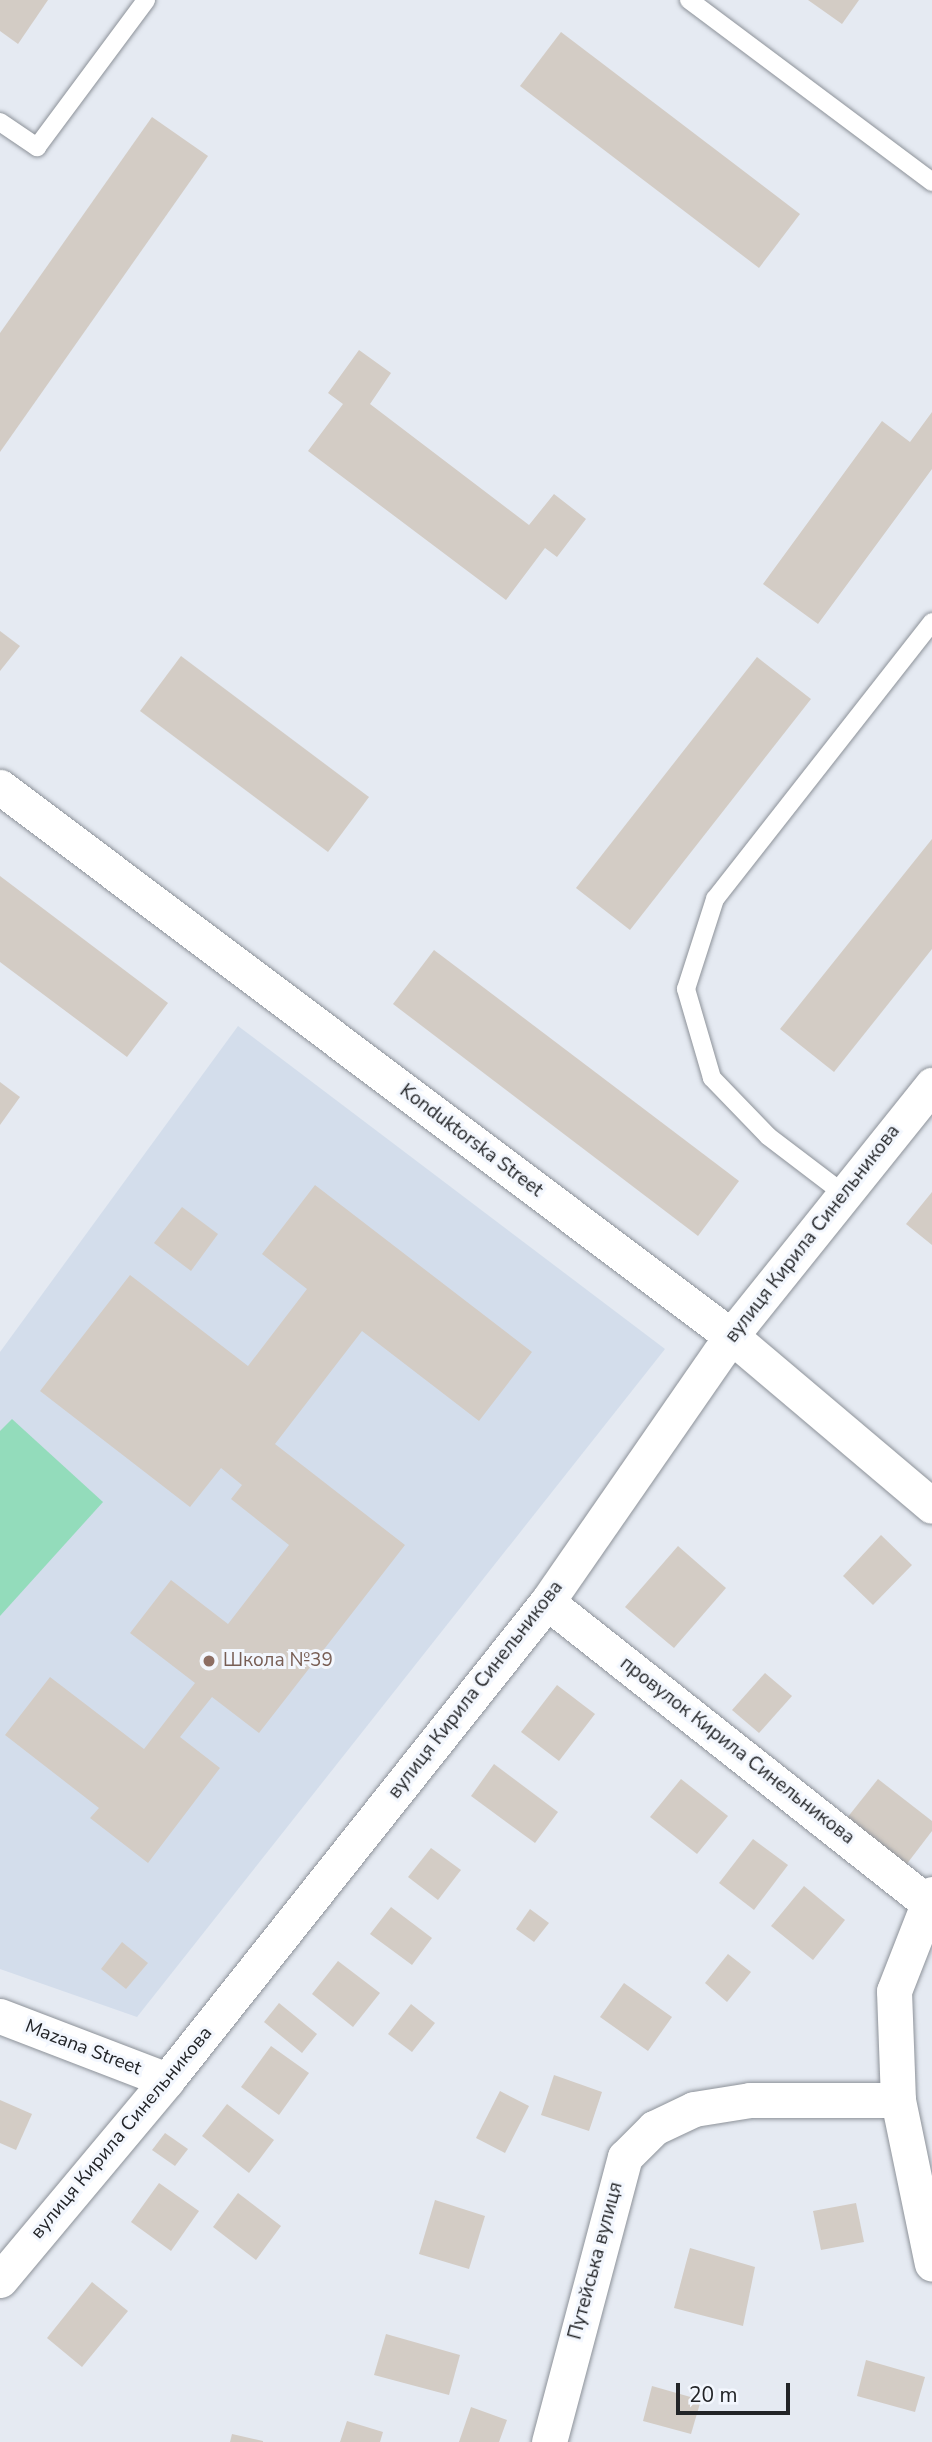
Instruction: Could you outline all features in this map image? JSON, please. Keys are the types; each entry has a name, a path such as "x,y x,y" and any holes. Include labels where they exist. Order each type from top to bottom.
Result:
{"street":[{"name":"Konduktorska Street","path":"0,787 731,1336 932,1506"},
{"name":"вулиця Кирила Синельникова","path":"0,2280 167,2080 547,1602 731,1336 932,1085"},
{"name":"провулок Кирила Синельникова","path":"547,1602 929,1897"},
{"path":"929,1897 894,1991 898,2100 932,2264"},
{"name":"Mazana Street","path":"0,2017 167,2080"},
{"name":"Путейська вулиця","path":"549,2442 625,2157 654,2128 694,2109 750,2100 898,2100"}],"lane":[{"path":"0,122 37,147 146,0"},
{"path":"689,0 932,181"},
{"path":"844,1194 768,1136 712,1078 686,989 715,900 932,622"}],"shaded area":[{"name":"Школа №39","path":"238,1026 665,1349 137,2017 0,1969 0,1352"}],"green space":[{"path":"12,1419 103,1502 0,1616 0,1431"}],"building":[{"path":"0,0 48,0 18,44 0,31"},
{"path":"808,0 859,0 842,24"},
{"path":"561,32 800,214 759,268 520,86"},
{"path":"152,117 208,156 0,452 0,333"},
{"path":"359,350 391,373 370,404 529,525 554,494 586,519 557,557 545,548 506,600 308,451 343,404 328,393"},
{"path":"932,412 932,469 818,624 763,584 882,421 910,442"},
{"path":"0,631 20,646 0,671"},
{"path":"181,656 369,797 328,852 140,711"},
{"path":"757,657 811,699 630,930 576,888"},
{"path":"932,839 932,949 834,1072 780,1029"},
{"path":"0,876 168,1003 127,1057 0,962"},
{"path":"434,950 739,1181 698,1236 393,1004"},
{"path":"0,1082 20,1097 0,1125"},
{"path":"315,1185 532,1352 479,1421 362,1331 275,1444 405,1545 259,1733 212,1697 180,1737 220,1768 148,1863 90,1818 99,1808 5,1735 50,1677 144,1749 195,1683 130,1633 171,1580 228,1624 289,1545 231,1499 242,1485 221,1468 190,1507 40,1391 130,1275 248,1366 307,1289 262,1254"},
{"path":"932,1192 932,1245 906,1224"},
{"path":"182,1207 218,1234 191,1271 154,1243"},
{"path":"881,1535 912,1565 873,1605 843,1576"},
{"path":"678,1546 726,1588 674,1648 625,1607"},
{"path":"765,1673 792,1696 759,1733 732,1710"},
{"path":"557,1685 595,1714 559,1761 521,1732"},
{"path":"494,1764 558,1812 535,1843 471,1796"},
{"path":"681,1779 728,1816 697,1854 650,1817"},
{"path":"878,1779 932,1821 932,1831 906,1865 847,1818"},
{"path":"753,1839 788,1865 754,1910 719,1883"},
{"path":"431,1848 461,1870 438,1900 408,1877"},
{"path":"804,1886 845,1920 813,1960 771,1926"},
{"path":"391,1907 432,1938 412,1965 370,1934"},
{"path":"530,1909 549,1923 534,1942 516,1929"},
{"path":"122,1942 148,1963 126,1989 101,1969"},
{"path":"728,1954 751,1972 727,2002 705,1983"},
{"path":"338,1961 380,1993 353,2027 312,1994"},
{"path":"624,1983 672,2017 648,2051 600,2017"},
{"path":"279,2003 317,2034 302,2053 264,2022"},
{"path":"411,2004 435,2023 412,2052 388,2034"},
{"path":"271,2046 309,2073 279,2115 241,2087"},
{"path":"554,2075 602,2092 589,2131 541,2115"},
{"path":"500,2091 529,2106 505,2153 476,2138"},
{"path":"0,2100 32,2114 16,2150 0,2143"},
{"path":"227,2104 274,2140 249,2173 202,2136"},
{"path":"165,2133 188,2149 175,2166 152,2150"},
{"path":"159,2183 199,2211 171,2251 131,2222"},
{"path":"238,2193 281,2226 256,2260 213,2227"},
{"path":"435,2200 485,2216 469,2269 419,2254"},
{"path":"856,2203 864,2242 821,2250 813,2211"},
{"path":"690,2248 755,2267 743,2326 674,2308"},
{"path":"92,2282 128,2311 82,2367 47,2338"},
{"path":"386,2334 460,2355 449,2395 374,2375"},
{"path":"866,2360 925,2377 915,2412 857,2396"},
{"path":"652,2386 701,2400 691,2434 643,2421"},
{"path":"471,2407 507,2420 499,2442 459,2442"},
{"path":"347,2421 383,2432 380,2442 340,2442"},
{"path":"232,2434 263,2441 263,2442 230,2442"}],"place":[{"name":"Школа №39","path":"209,1661"}]}
